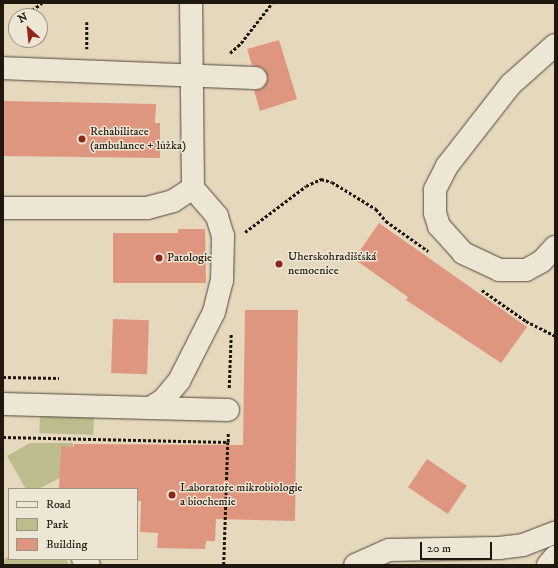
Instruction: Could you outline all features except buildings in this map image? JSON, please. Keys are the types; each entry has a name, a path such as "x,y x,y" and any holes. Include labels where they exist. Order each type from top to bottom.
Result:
{"lane":[{"path":"150,408 163,400 180,381 214,312 222,281 223,236 217,216 192,188 190,76 191,3"},
{"path":"555,45 511,84 446,166 435,190 435,213 439,226 463,253 498,270 526,270 542,261 555,247"},
{"path":"3,68 256,78"},
{"path":"3,208 147,208 172,201 192,188"},
{"path":"3,404 228,410"},
{"path":"355,565 389,550 499,548 523,545 555,534"},
{"path":"548,565 555,557"}],"path":[{"path":"224,57 242,43 272,3"},
{"path":"223,236 246,232 306,186 321,179 332,182 376,209 386,221 430,253"},
{"path":"475,284 526,321 555,336"},
{"path":"224,565 231,330"},
{"path":"3,377 59,378"},
{"path":"3,437 228,442"}],"green space":[{"path":"40,415 94,417 93,435 39,433"},
{"path":"30,443 73,443 73,447 61,447 60,478 40,488 25,488 7,456"},
{"path":"8,557 8,560 67,560 68,564 3,565 3,560"}],"place":[{"name":"Rehabilitace (ambulance + lůžka)","path":"82,139"},
{"name":"Patologie","path":"159,258"},
{"name":"Uherskohradišťská nemocnice","path":"279,264"},
{"name":"Laboratoře mikrobiologie a biochemie","path":"172,495"}]}
